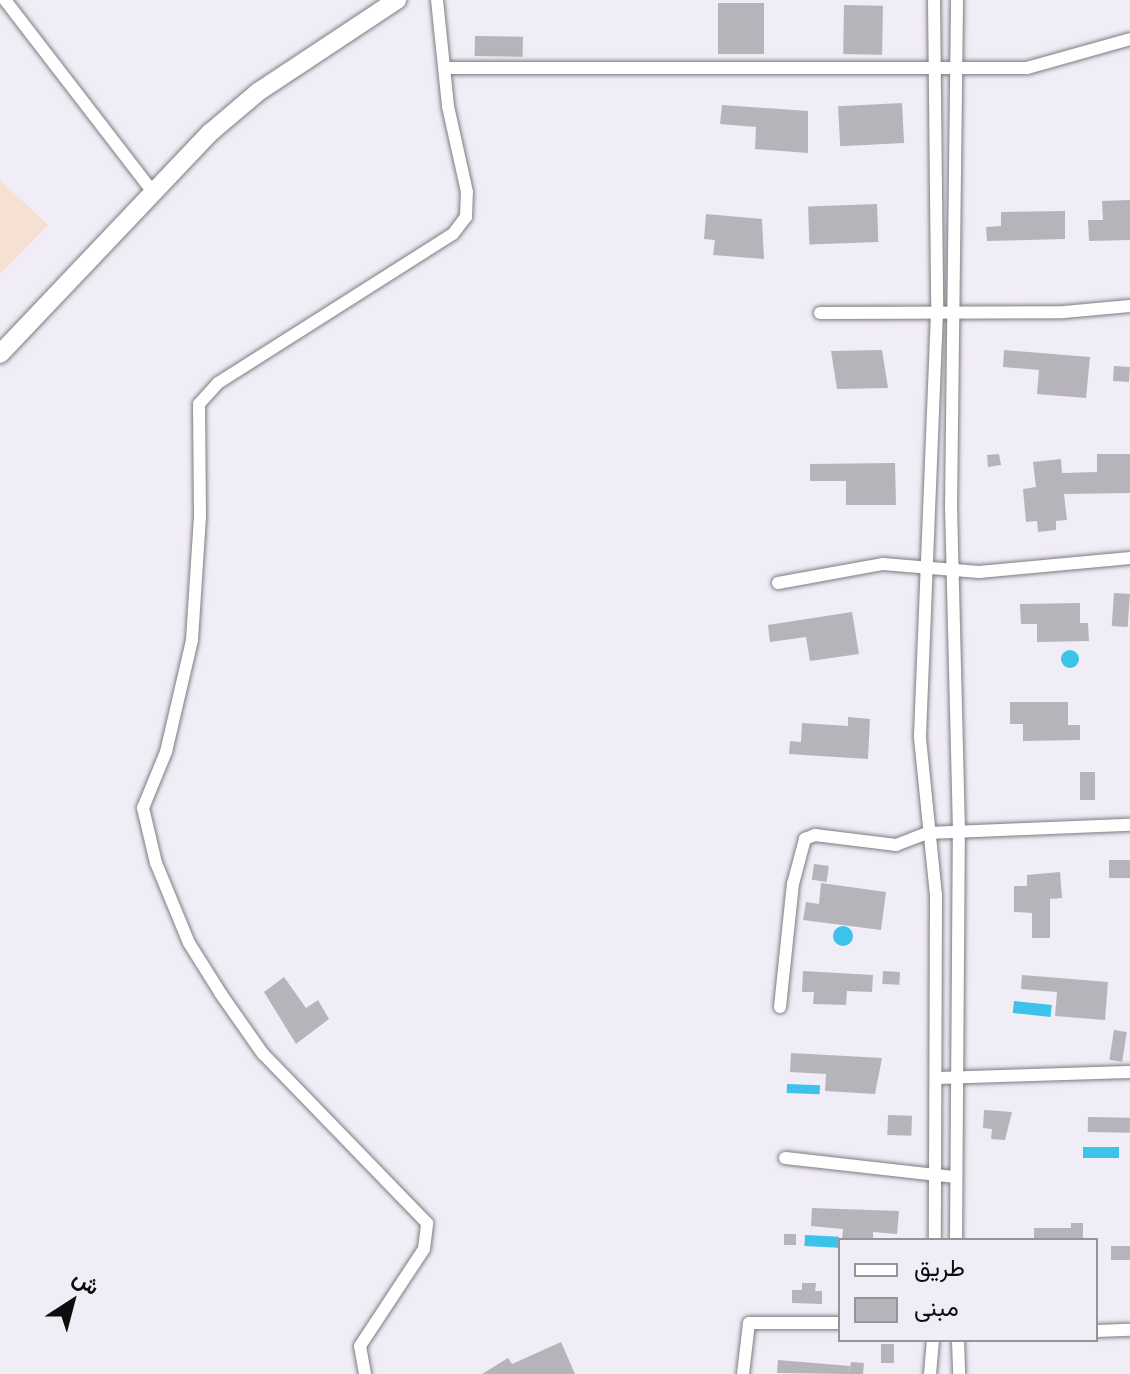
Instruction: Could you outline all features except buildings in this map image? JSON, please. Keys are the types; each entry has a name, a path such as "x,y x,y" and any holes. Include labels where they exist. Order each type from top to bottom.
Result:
{"main road":[{"path":"0,354 152,191 258,92 390,2"}],"street":[{"path":"5,0 152,191"},
{"path":"365,1374 360,1346 424,1249 427,1223 263,1054 230,1006 189,943 156,863 143,808 166,752 192,640 200,516 199,404 218,383 371,289 461,226 468,208 448,106 447,68 437,0"},
{"path":"934,0 937,312 930,566 920,677 927,833 936,895 935,1238"},
{"path":"956,1238 959,832 952,67 957,0"},
{"path":"447,68 1038,67 1130,39"},
{"path":"820,313 952,313 1130,306"},
{"path":"778,583 883,564 930,566 955,571 1130,558"},
{"path":"780,1007 793,884 805,839 815,835 896,845 927,833 1130,825"},
{"path":"936,1078 1130,1072"},
{"path":"785,1158 954,1177"},
{"path":"743,1374 749,1323 838,1323"},
{"path":"1098,1331 1130,1330"},
{"path":"930,1374 933,1342"},
{"path":"958,1342 959,1374"}],"shaded area":[{"path":"0,180 48,225 0,274"}],"water":[{"path":"1070,650 1079,659 1070,668 1061,659"},
{"path":"843,926 850,929 853,936 850,943 843,946 836,943 833,936 836,929"},
{"path":"1014,1001 1052,1005 1051,1017 1013,1013"},
{"path":"787,1084 820,1085 820,1094 787,1093"},
{"path":"1083,1147 1119,1147 1119,1158 1083,1158"},
{"path":"805,1235 839,1237 838,1248 804,1246"}]}
